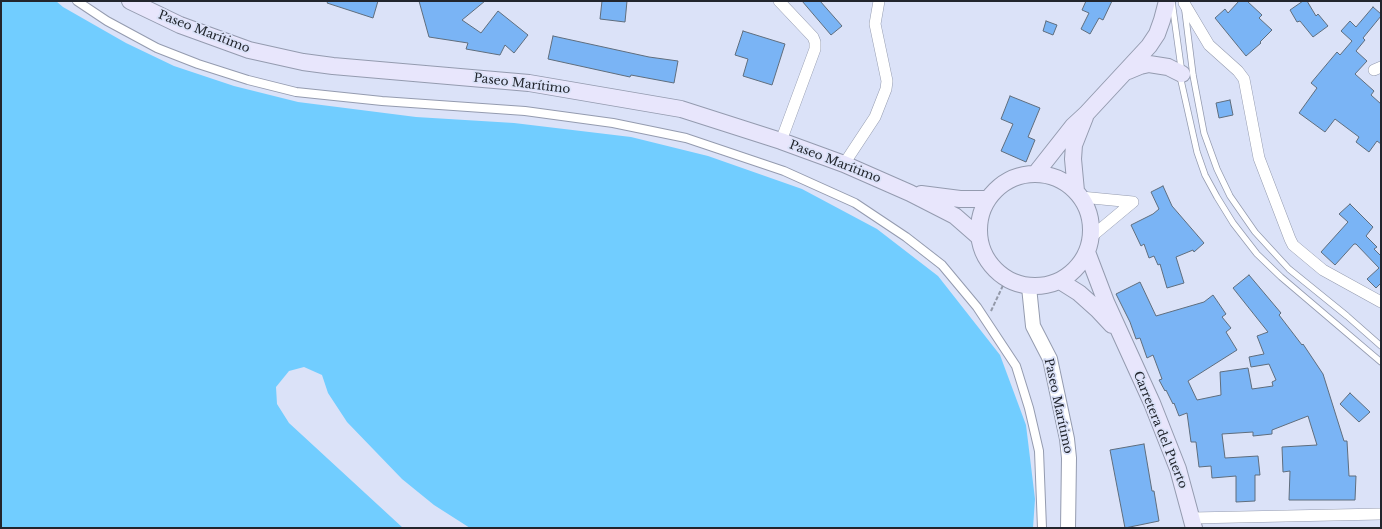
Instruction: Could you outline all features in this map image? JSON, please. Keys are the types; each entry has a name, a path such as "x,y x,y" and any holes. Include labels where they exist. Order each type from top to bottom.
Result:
{"main road":[{"name":"Paseo Marítimo","path":"130,1 180,25 249,50 303,62 333,66 529,83 681,109 782,141 844,164 910,193 955,216 979,237"},
{"path":"1036,173 1072,126 1086,114 1149,46 1157,34 1167,1"},
{"path":"1126,71 1149,64 1168,67 1182,74"},
{"path":"1079,194 1073,160 1074,145 1086,114"},
{"path":"1036,173 1047,174 1058,178 1068,184 1079,194 1090,216 1091,236 1087,252 1072,274 1060,281 1045,286 1030,287 1017,284 1006,279 993,268 984,253 979,237 979,223 982,211 988,199 997,188 1008,180 1022,175 1036,173"},
{"name":"Paseo Marítimo","path":"910,193 960,199 988,199"},
{"name":"Carretera del Puerto","path":"1087,252 1120,334 1152,404 1178,469 1193,523"},
{"name":"Carretera del Puerto","path":"1060,281 1079,293 1120,334"}],"street":[{"path":"77,1 108,21 157,48 198,64 248,80 296,92 382,101 525,111 613,123 686,138 784,171 855,203 906,237 942,265 976,307 1016,366 1029,408 1039,451 1042,528"},
{"path":"779,1 813,37 815,42 815,49 782,141"},
{"path":"844,164 875,117 886,89 887,81 875,24 879,1"},
{"path":"1184,2 1210,45 1238,71 1244,80 1259,158 1293,245 1324,270 1381,302"},
{"path":"1079,194 1133,202 1091,236"},
{"name":"Paseo Marítimo","path":"1030,287 1033,326 1050,359 1067,438 1069,458 1068,528"},
{"path":"1193,523 1381,514"}],"lane":[{"path":"1172,1 1182,74 1180,76 1197,152 1205,175 1216,198 1256,254 1381,362"},
{"path":"1184,2 1193,75 1204,133 1217,169 1230,196 1255,232 1289,269 1381,346"}],"path":[{"path":"986,322 1006,279"}],"water":[{"path":"1,1 56,1 63,7 126,43 174,66 234,86 298,102 416,117 514,123 631,137 708,156 802,189 877,229 938,276 1000,355 1026,425 1035,499 1033,528 1,528"}],"pier":[{"path":"304,367 322,375 328,393 347,422 402,479 434,505 470,528 403,528 289,423 277,404 276,387 289,371"}],"building":[{"path":"328,1 378,1 373,18 327,3"},
{"path":"419,1 485,1 462,20 481,33 498,11 528,35 514,53 505,45 500,55 466,49 468,43 429,37"},
{"path":"602,1 627,1 625,22 600,19"},
{"path":"802,1 820,1 842,26 831,35"},
{"path":"1086,1 1112,1 1103,20 1099,18 1090,34 1081,29 1089,13 1082,10"},
{"path":"1239,1 1247,1 1262,15 1259,18 1272,30 1260,42 1261,43 1246,56 1215,18 1225,9 1228,13"},
{"path":"1303,1 1307,1 1316,16 1318,14 1328,26 1313,37 1300,21 1297,22 1290,10"},
{"path":"1373,7 1381,14 1381,16 1363,38 1365,40 1356,51 1367,61 1355,74 1374,91 1371,95 1381,104 1381,144 1377,141 1369,152 1356,142 1359,137 1335,119 1325,132 1299,113 1317,88 1311,83 1337,52 1340,55 1352,41 1341,31 1350,21 1356,27"},
{"path":"1046,21 1057,25 1053,35 1043,31"},
{"path":"743,31 785,44 772,85 743,76 748,59 735,55"},
{"path":"553,36 649,57 678,61 674,83 631,75 630,77 548,59"},
{"path":"1010,96 1040,108 1028,137 1035,140 1026,162 1001,151 1013,124 1001,119"},
{"path":"1230,100 1233,115 1219,118 1216,103"},
{"path":"1163,186 1172,206 1204,243 1194,252 1193,250 1176,257 1184,283 1167,288 1160,264 1158,265 1154,256 1149,258 1144,244 1141,246 1131,225 1153,214 1159,209 1151,192"},
{"path":"1350,204 1373,227 1366,236 1377,247 1374,249 1381,256 1381,283 1376,288 1367,279 1379,268 1356,244 1354,244 1335,265 1321,252 1348,222 1339,214"},
{"path":"1249,275 1281,313 1279,315 1302,345 1303,344 1323,374 1344,441 1347,441 1349,476 1356,476 1355,500 1289,500 1290,471 1283,472 1282,447 1317,445 1308,416 1272,430 1272,434 1253,436 1253,432 1222,434 1225,458 1258,456 1260,475 1255,475 1255,501 1236,502 1236,476 1212,478 1211,466 1199,467 1196,442 1191,442 1187,413 1179,416 1174,403 1173,404 1159,380 1162,379 1153,355 1147,358 1140,338 1136,339 1130,322 1116,294 1140,282 1156,316 1204,302 1213,295 1226,314 1222,317 1231,328 1226,332 1237,350 1188,381 1197,400 1221,395 1220,372 1248,368 1252,389 1273,386 1272,382 1276,380 1269,364 1251,367 1249,357 1264,354 1257,336 1268,332 1233,288"},
{"path":"1350,393 1370,412 1359,422 1340,404"},
{"path":"1144,444 1159,521 1125,528 1110,450"}]}
